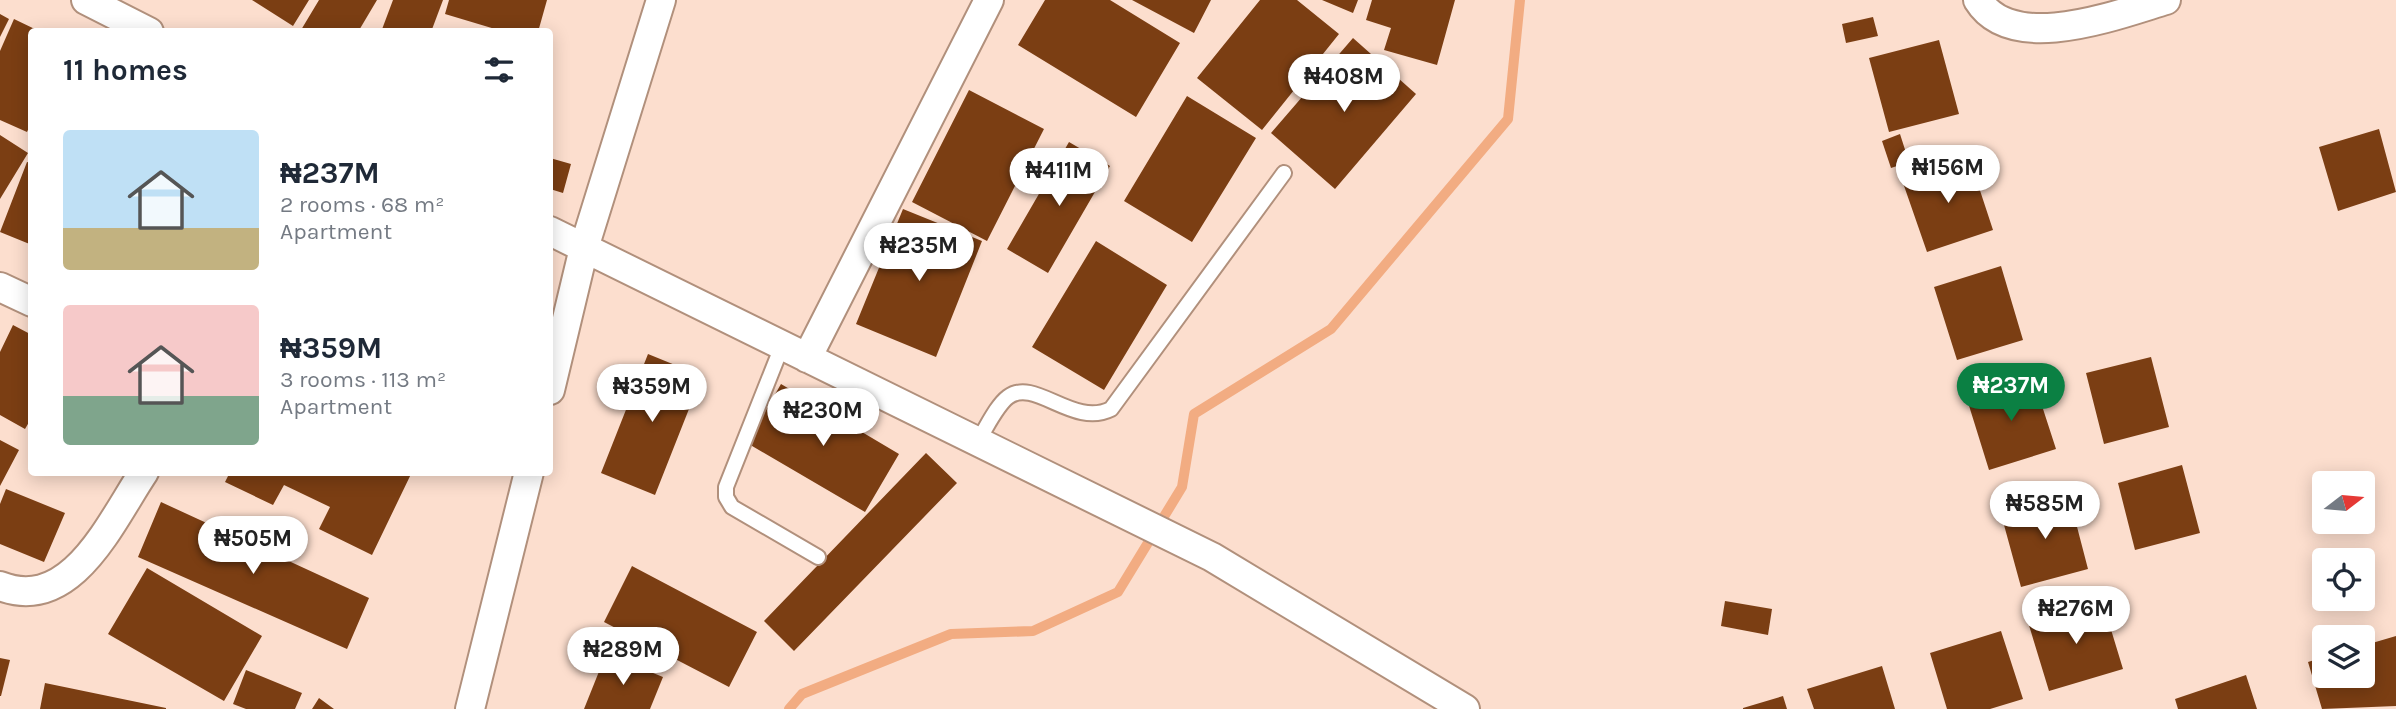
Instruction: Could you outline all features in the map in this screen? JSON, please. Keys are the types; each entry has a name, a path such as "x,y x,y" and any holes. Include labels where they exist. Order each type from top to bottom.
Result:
{"street":[{"path":"86,0 141,28"},
{"path":"553,377 584,248 661,0"},
{"path":"794,352 989,0"},
{"path":"1978,0 1984,10 2010,26 2034,30 2129,11 2166,0"},
{"path":"553,232 1212,557 1465,709"},
{"path":"0,287 28,300"},
{"path":"0,586 17,593 51,588 78,570 141,476"},
{"path":"470,709 528,476"}],"lane":[{"path":"986,446 1007,397 1019,392 1030,392 1078,414 1100,414 1111,409 1284,173"},
{"path":"794,352 726,486 726,497 732,507 818,556"}],"building":[{"path":"252,0 309,0 293,26"},
{"path":"319,0 377,0 360,28 302,28"},
{"path":"393,0 443,0 432,28 382,28"},
{"path":"449,0 547,0 539,28 492,28 445,14"},
{"path":"1045,0 1110,0 1180,43 1136,117 1018,45"},
{"path":"1132,0 1211,0 1194,33"},
{"path":"1260,0 1297,0 1339,34 1262,130 1197,78"},
{"path":"1322,0 1358,0 1353,13"},
{"path":"1372,0 1455,0 1437,65 1384,50 1391,28 1366,20"},
{"path":"0,14 9,19 0,37"},
{"path":"1873,17 1878,36 1846,43 1842,24"},
{"path":"14,19 33,28 28,28 27,132 0,120 0,51"},
{"path":"1353,38 1416,94 1335,189 1271,133"},
{"path":"1939,40 1959,114 1889,132 1869,58"},
{"path":"969,90 1044,129 987,241 912,202"},
{"path":"1187,96 1256,138 1192,242 1124,201"},
{"path":"2379,129 2396,192 2338,211 2319,147"},
{"path":"1900,134 1909,162 1891,168 1882,141"},
{"path":"0,135 28,153 0,199"},
{"path":"1069,142 1110,166 1048,273 1007,249"},
{"path":"1969,157 1993,230 1927,252 1902,180"},
{"path":"553,159 571,164 563,193 553,190"},
{"path":"27,162 28,162 28,243 0,232"},
{"path":"903,209 982,241 936,357 856,324"},
{"path":"1096,241 1167,285 1104,390 1032,347"},
{"path":"2001,266 2023,340 1957,360 1934,287"},
{"path":"13,325 28,333 28,424 25,429 0,415 0,352"},
{"path":"648,354 702,376 655,495 601,473"},
{"path":"2151,357 2169,427 2104,444 2086,373"},
{"path":"2032,375 2056,449 1989,470 1966,396"},
{"path":"781,384 899,454 865,512 747,443"},
{"path":"0,440 19,450 0,486"},
{"path":"926,453 957,483 794,651 764,621"},
{"path":"2182,465 2200,533 2135,550 2118,483"},
{"path":"228,476 410,476 372,555 319,529 330,507 284,485 273,505 225,482"},
{"path":"6,489 65,513 44,562 0,544 0,504"},
{"path":"2069,496 2088,569 2021,587 2001,514"},
{"path":"161,502 369,598 347,649 138,557"},
{"path":"632,566 757,632 729,687 604,622"},
{"path":"147,568 262,636 224,701 108,634"},
{"path":"2102,600 2123,669 2049,691 2028,622"},
{"path":"1725,601 1772,609 1768,635 1721,626"},
{"path":"2001,631 2023,699 1990,709 1947,709 1930,653"},
{"path":"2396,636 2396,706 2322,709 2316,688 2375,688 2375,642"},
{"path":"606,654 663,677 650,709 584,709"},
{"path":"0,658 10,660 1,696 0,696"},
{"path":"1882,666 1895,709 1814,709 1807,689"},
{"path":"246,670 302,693 295,709 246,709 233,704"},
{"path":"2246,675 2257,709 2178,709 2175,699"},
{"path":"45,683 166,708 166,709 40,709"},
{"path":"1783,696 1787,709 1743,709 1743,708"},
{"path":"319,698 334,709 312,709"}],"waterway":[{"path":"789,709 802,694 951,634 1033,631 1118,592 1182,487 1194,414 1331,329 1508,119 1520,0"}]}
